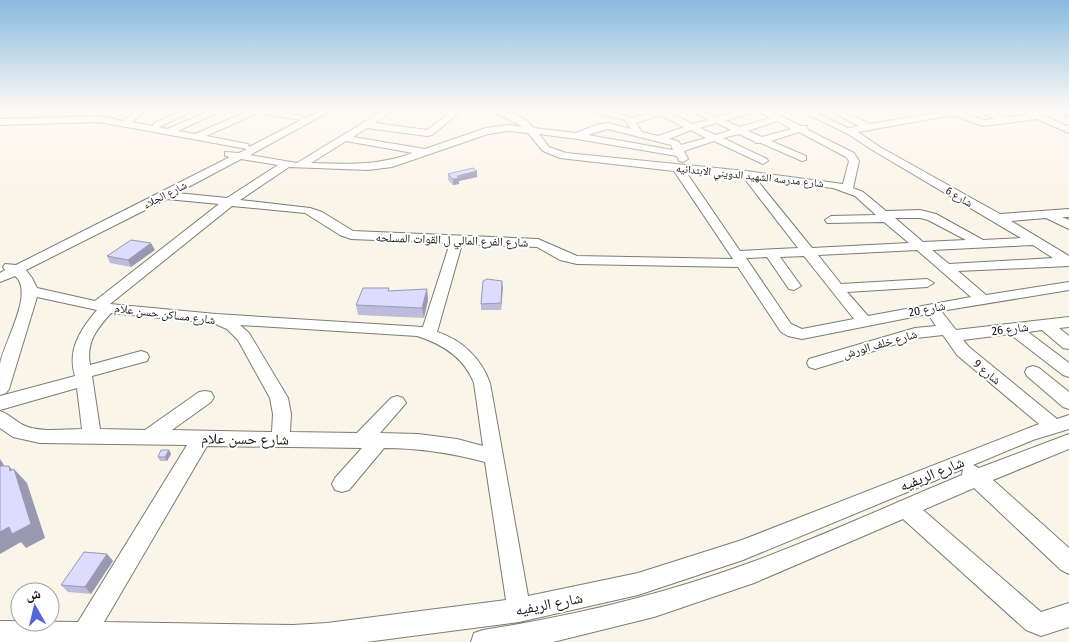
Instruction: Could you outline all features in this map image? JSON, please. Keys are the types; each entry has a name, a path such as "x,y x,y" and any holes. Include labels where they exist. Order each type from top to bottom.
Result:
{"street":[{"path":"204,140 238,152 287,164 300,166 368,167 392,164 464,140"},
{"name":"شارع الجلاء","path":"6,270 165,195 260,140"},
{"name":"شارع الجلاء","path":"6,270 264,140"},
{"path":"300,166 342,140"},
{"path":"357,140 428,152"},
{"name":"شارع مدرسه الشهيد الدويني الابتدائيه","path":"539,140 546,149 557,154 746,174 835,185 847,189 858,194 982,300"},
{"path":"603,140 681,152 710,140"},
{"path":"665,140 675,143 681,152 682,168 740,259"},
{"path":"719,140 762,161"},
{"path":"736,148 762,140 802,158"},
{"path":"822,140 845,152 862,158"},
{"name":"شارع 6","path":"865,140 888,156 998,218 1068,262"},
{"path":"847,189 854,161 862,158 888,156"},
{"path":"92,437 80,351 83,340 103,307 229,202 287,164"},
{"path":"746,174 864,322"},
{"name":"شارع الفرع المالي ل القوات المسلحه","path":"165,195 312,211 320,215 337,230 351,235 538,243 558,256 577,260 740,259 770,253 1034,241"},
{"path":"998,218 1069,213"},
{"path":"831,220 920,214 932,217 980,243"},
{"path":"1049,215 1069,226"},
{"path":"429,334 457,240"},
{"path":"770,253 794,286"},
{"name":"شارع 20","path":"740,259 786,328 802,334 931,308 1069,286"},
{"path":"945,268 1068,262"},
{"path":"0,389 29,302 30,291 26,276 6,270"},
{"path":"836,288 927,283"},
{"name":"شارع مساكن حسن علام","path":"30,291 103,307 216,319 232,326 244,337 279,398 282,414 281,439"},
{"name":"شارع 9","path":"931,308 948,333 971,358 1065,435"},
{"path":"216,319 406,330 429,334 453,345 471,362 478,372 482,384 519,610"},
{"name":"شارع 26","path":"948,333 1014,329 1069,322"},
{"path":"1045,325 1069,344"},
{"path":"1014,329 1069,371"},
{"name":"شارع خلف الورش","path":"815,363 915,333 948,333"},
{"path":"0,403 141,357"},
{"path":"1033,372 1069,402"},
{"path":"148,438 204,397"},
{"path":"342,484 397,402"},
{"name":"شارع حسن علام","path":"0,418 11,428 29,435 371,440 438,443 494,457"},
{"name":"شارع الريفيه","path":"0,633 293,637 327,635 519,610 580,598 692,568 743,550 960,462 1065,435"},
{"name":"شارع الريفيه","path":"484,642 587,622 691,594 754,572 976,478 1065,435"},
{"path":"84,634 201,439"},
{"path":"960,462 1069,563"},
{"path":"906,508 1034,622 1041,624 1069,615"}],"building":[{"path":"473,168 477,171 457,176 459,178 453,179 448,174"},
{"path":"131,240 151,243 128,260 107,256"},
{"path":"487,279 502,281 501,303 481,304 483,281"},
{"path":"363,288 389,288 388,291 427,289 422,308 356,305"},
{"path":"161,450 169,450 165,457 158,457"},
{"path":"1,466 9,466 10,471 14,469 31,524 12,534 9,527 0,532"},
{"path":"84,552 107,554 85,587 61,585"}]}
